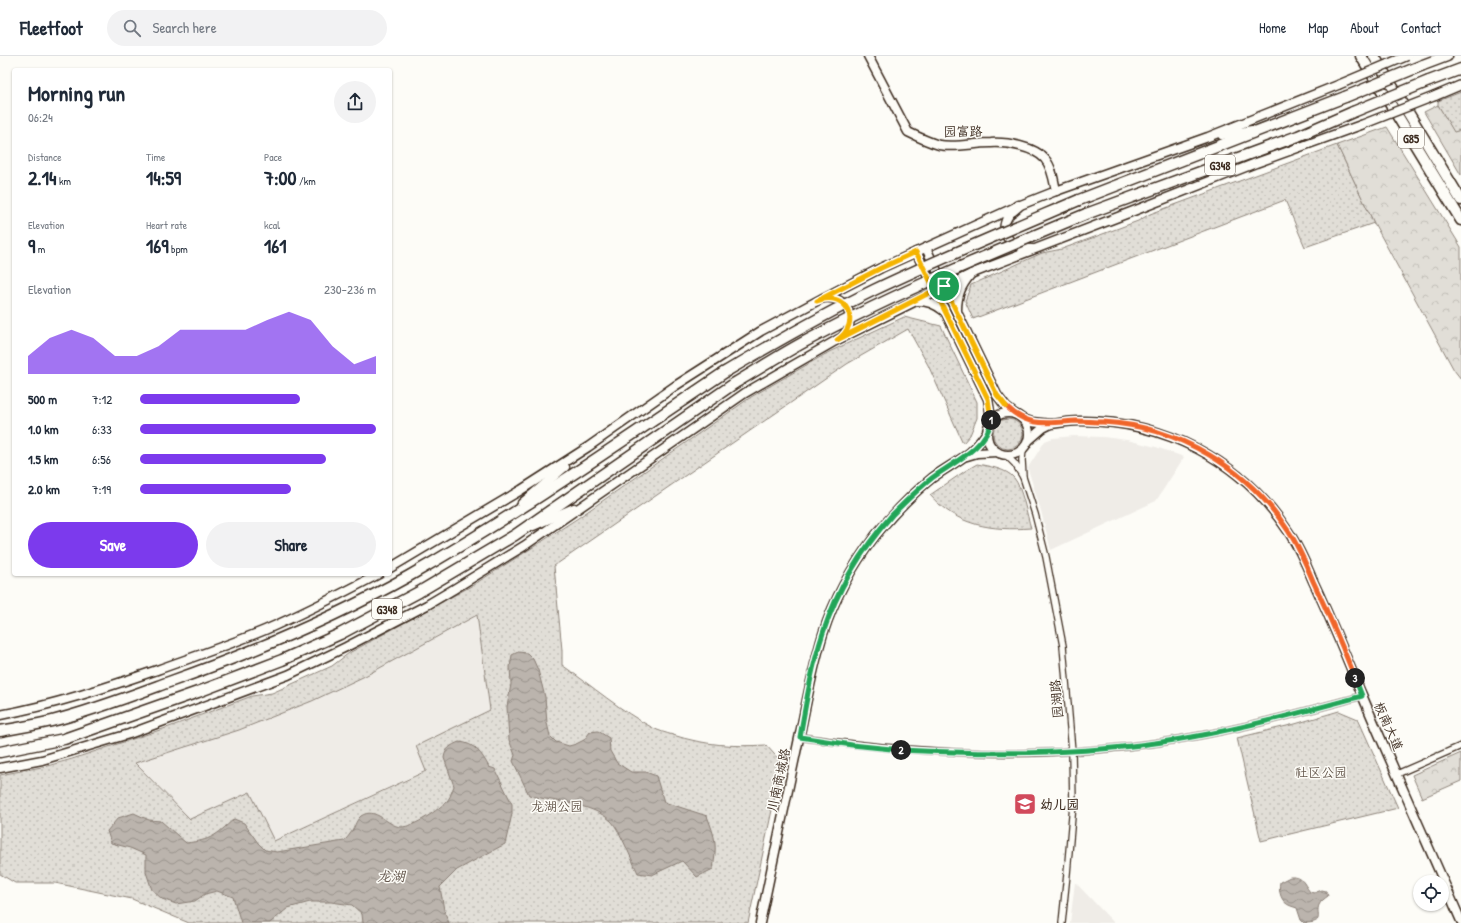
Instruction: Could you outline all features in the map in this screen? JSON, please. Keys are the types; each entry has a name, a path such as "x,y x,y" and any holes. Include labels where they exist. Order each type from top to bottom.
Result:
{"highway":[{"name":"G85","path":"1361,56 1461,220"},
{"name":"G85","path":"1374,56 1461,200"},
{"name":"G348","path":"0,731 36,725 77,713 187,676 270,644 332,616 408,576 504,519 562,482 725,372 800,328 874,290 964,249 1079,200 1345,98 1447,56"},
{"name":"G348","path":"1,752 64,738 198,692 282,660 340,634 419,592 514,535 735,383 808,340 880,304 970,262 1086,214 1298,136 1352,112 1461,69"}],"street":[{"name":"园富路","path":"868,56 908,132 940,145 964,146 991,142 1014,145 1034,150 1045,159 1052,172 1056,191"},
{"path":"392,567 515,494 588,447 675,386 761,330 881,268 1056,191 1208,137 1407,56"},
{"path":"0,768 42,760 129,734 288,675 346,647 454,589 524,546 596,498 745,393 837,340 935,290 1033,249 1256,163 1361,125 1461,85"},
{"path":"1208,137 1268,128"},
{"path":"1256,163 1298,136"},
{"path":"1015,209 1007,217 1005,224 1007,238 1012,244 1018,247 1033,249"},
{"path":"926,248 997,395 1006,406 1023,419 1036,423 1051,424"},
{"path":"916,252 988,399 990,412 988,432 991,446 997,452"},
{"path":"956,311 957,299 960,290 973,273"},
{"path":"817,301 824,298 838,300 844,304 848,310 850,324 843,336 837,340"},
{"path":"914,301 934,303 945,311"},
{"path":"990,423 997,417 1006,413 1015,414"},
{"path":"1023,419 1028,427 1028,441"},
{"name":"板南大道","path":"1051,424 1078,421 1105,422 1165,434 1189,444 1224,464 1256,491 1276,513 1289,532 1301,554 1331,619 1362,696 1461,921"},
{"path":"965,456 977,453 997,452 1006,455 1015,454 1023,449 1028,441 1043,428 1051,424"},
{"path":"965,456 988,432"},
{"path":"504,519 588,447"},
{"path":"1023,449 1023,477"},
{"path":"1006,455 1015,464 1023,477"},
{"name":"川南商城路","path":"760,923 800,737 808,691 823,633 832,608 845,582 875,537 892,516 910,497 931,479 965,456"},
{"name":"园湖路","path":"1023,477 1035,514 1046,557 1063,646 1072,750 1073,805 1062,923"},
{"path":"514,535 596,498"},
{"path":"0,715 50,705 109,687 193,657 264,630 375,576"},
{"path":"800,737 852,745 909,750 1003,753 1117,747 1190,738 1240,728 1362,696"},
{"path":"1397,774 1461,746"}],"shaded area":[{"path":"1074,436 1127,440 1156,447 1184,457 1156,501 1051,550 1028,469 1045,441 1053,438"},
{"path":"477,615 490,710 416,746 426,770 274,841 250,792 190,819 135,762 185,748 365,676"},
{"path":"1075,882 1114,923 1070,923"}],"green space":[{"path":"1461,92 1461,130 1454,133 1438,105 1438,101"},
{"path":"1438,105 1454,132 1461,130 1461,175 1424,112"},
{"path":"1387,127 1461,247 1461,379 1454,370 1374,223 1337,145"},
{"path":"1337,145 1374,223 1305,247 1285,200 973,319 965,301 971,285 1042,253 1062,249 1138,221 1150,214"},
{"name":"龙湖公园","path":"904,317 941,326 977,402 977,418 970,435 963,443 928,365 908,329 847,364 554,566 562,650 562,665 618,706 655,729 665,733 708,743 742,746 766,745 782,763 748,923 189,923 132,899 55,883 15,883 0,874 0,775 47,766 72,759 169,727 252,696 272,693 332,666 349,653 473,585 535,546 578,518 751,397 829,352","holes":["477,615 490,710 416,746 426,771 274,841 250,792 190,819 135,763 239,730 312,701 365,676"]},
{"path":"1008,419 1014,420 1022,428 1022,440 1014,448 1008,449 1002,448 994,440 993,434 994,428 1002,420"},
{"path":"977,464 1002,470 1014,478 1022,495 1031,528 1017,529 989,527 976,524 952,514 930,495"},
{"name":"社区公园","path":"1339,711 1358,719 1398,808 1261,841 1237,738 1295,724"},
{"path":"1461,753 1461,781 1422,798 1412,775"}],"water":[{"path":"518,652 527,653 533,659 538,670 545,697 547,723 550,736 556,742 569,746 584,740 590,732 598,731 609,738 610,751 617,763 631,772 646,772 656,776 664,802 707,816 715,842 713,869 697,877 682,861 652,875 638,873 618,831 611,821 603,815 593,810 572,804 529,795 513,761 515,755 509,740 507,707 511,684 510,667 512,655"},
{"name":"龙湖","path":"459,742 469,744 474,747 484,758 489,767 495,769 512,804 512,814 505,844 457,870 440,887 444,910 449,923 363,923 362,914 352,905 331,902 310,902 288,908 270,923 241,923 233,897 217,891 205,894 195,901 176,904 162,899 152,890 146,872 146,855 130,848 111,843 107,831 118,818 134,813 149,820 161,821 186,843 208,839 222,830 234,819 244,823 258,843 265,850 277,852 344,841 352,832 359,818 366,814 372,813 377,815 396,826 407,826 426,817 448,800 454,786 444,758 449,748 453,744"},
{"path":"1290,877 1300,879 1310,892 1314,893 1322,890 1326,891 1328,896 1319,905 1318,918 1315,922 1304,923 1301,920 1297,908 1285,902 1281,896 1279,889 1280,882"}],"place":[{"name":"幼儿园","path":"1025,804"}],"route":[{"path":"944,286 935,290 837,340 843,336 850,324 848,310 844,304 838,300 824,298 817,301 916,252 935,290 988,399 991,418 988,432 975,447 965,456 931,479 910,497 892,516 858,560 832,608 823,633 808,691 800,737 852,745 902,750 952,752 1003,753 1117,747 1190,738 1240,728 1362,696 1331,619 1301,554 1289,532 1276,513 1256,491 1224,464 1189,444 1165,434 1105,422 1078,421 1051,424 1032,422 1015,414 1001,401 997,395 944,286"}]}
